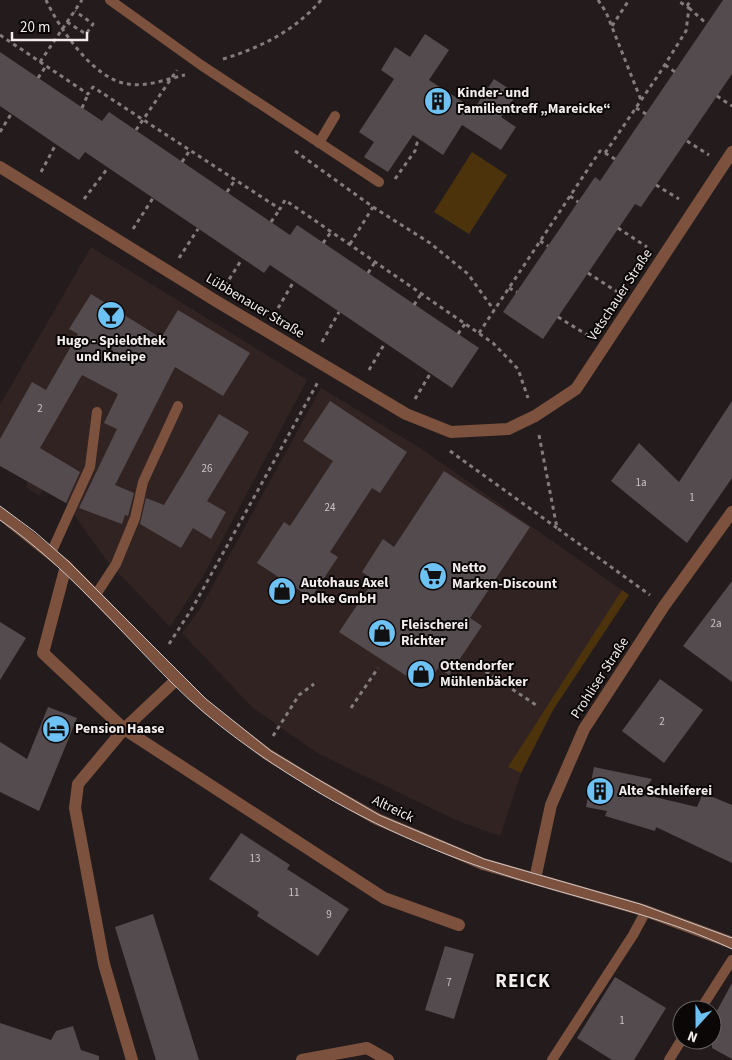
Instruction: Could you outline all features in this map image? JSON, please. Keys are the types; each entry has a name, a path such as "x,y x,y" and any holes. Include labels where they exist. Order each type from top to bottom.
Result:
{"street":[{"name":"Vetschauer Straße","path":"508,429 535,416 576,389 732,152"},
{"name":"Lübbenauer Straße","path":"0,167 216,301 406,414 451,432 508,429"},
{"name":"Prohliser Straße","path":"535,879 552,805 584,729 664,606 732,512"},
{"name":"Altreick","path":"0,513 66,566 158,661 206,707 264,752 377,819 483,864 646,911 732,943"},
{"path":"66,566 43,653 124,729 384,898 459,925"},
{"path":"132,1060 104,964 75,808 78,784 124,729 177,680"},
{"path":"302,1060 367,1048 388,1060"}],"lane":[{"path":"111,0 201,65 379,182"},
{"path":"319,143 335,116"},
{"path":"95,596 116,564 135,518 144,482 178,406"},
{"path":"51,553 90,468 97,412"},
{"path":"552,1060 633,935 646,911"},
{"path":"706,1000 732,960"}],"path":[{"path":"46,0 62,30 78,51 95,66 126,84 144,85 190,74 201,65 264,44 310,14 321,0"},
{"path":"40,62 82,0"},
{"path":"598,0 612,26 641,101"},
{"path":"612,26 629,0"},
{"path":"677,0 707,24"},
{"path":"605,153 686,31 688,7 691,0"},
{"path":"67,22 86,34 93,24 75,11"},
{"path":"0,35 88,94"},
{"path":"136,130 187,55"},
{"path":"664,65 675,72"},
{"path":"38,78 46,66"},
{"path":"82,108 93,88 280,209"},
{"path":"717,96 732,106"},
{"path":"636,108 646,114"},
{"path":"0,132 11,114"},
{"path":"379,182 388,189 415,151 420,140"},
{"path":"687,141 724,164"},
{"path":"32,187 56,144"},
{"path":"182,162 190,150"},
{"path":"294,150 373,207 430,243 468,274 494,310"},
{"path":"479,334 600,151 615,159"},
{"path":"73,213 108,168"},
{"path":"227,192 235,180"},
{"path":"656,185 695,208"},
{"path":"570,196 578,202"},
{"path":"124,244 153,198"},
{"path":"271,222 285,200 493,343 518,369 535,416 557,528"},
{"path":"350,244 373,207"},
{"path":"618,228 663,257"},
{"path":"170,272 198,229"},
{"path":"323,242 331,232"},
{"path":"540,241 548,246"},
{"path":"216,301 242,259"},
{"path":"368,273 375,262"},
{"path":"588,273 633,302"},
{"path":"265,330 294,281"},
{"path":"509,288 517,292"},
{"path":"414,304 422,294"},
{"path":"313,358 339,312"},
{"path":"558,317 605,345"},
{"path":"458,334 465,324"},
{"path":"360,386 385,343"},
{"path":"158,661 194,607 327,366"},
{"path":"406,414 430,374"},
{"path":"449,450 664,606"},
{"path":"479,667 536,705"},
{"path":"351,708 378,668"},
{"path":"264,752 299,695 314,684"}],"shaded area":[{"path":"472,152 507,175 469,234 434,212"},
{"path":"91,247 307,380 203,576 170,627 107,561 66,503 43,490 39,496 26,487 28,482 0,466 0,405"},
{"path":"321,388 420,448 629,595 553,710 521,773 500,836 458,821 319,754 253,708 182,633 200,609"},
{"path":"622,590 629,595 553,710 521,773 508,767"}],"building":[{"path":"723,0 732,0 732,74 641,207 635,204 543,339 503,312 595,177 600,181"},
{"name":"Kinder- und Familientreff „Mareicke“","path":"425,34 449,50 429,80 474,109 494,79 517,94 501,117 516,127 501,150 462,125 443,155 413,135 388,172 364,157 374,142 359,132 394,79 381,70 395,47 410,57"},
{"path":"0,52 102,121 109,112 290,235 297,225 479,348 452,388 270,265 264,273 85,152 79,160 0,106"},
{"path":"91,294 161,338 178,310 250,353 223,396 175,367 115,485 134,493 128,516 125,515 122,524 79,508 117,429 104,423 118,394 82,375 40,448 80,472 66,503 0,466 0,439 32,382 46,390 78,334 69,329"},
{"path":"330,401 407,452 380,493 372,488 330,552 338,557 311,598 257,563 284,522 290,526 333,461 303,441"},
{"path":"732,401 732,478 687,543 611,481 639,443 679,482"},
{"path":"219,414 249,432 207,501 226,512 211,539 193,528 181,548 140,524 146,498 164,505"},
{"name":"Netto Marken-Discount","path":"444,471 530,527 470,618 482,626 449,675 438,668 425,688 339,632 374,580 362,572 383,539 394,547"},
{"path":"732,581 732,682 683,646"},
{"path":"0,622 26,638 0,680"},
{"path":"660,679 703,710 664,763 622,731"},
{"path":"48,707 77,718 39,811 0,792 0,742 27,759"},
{"path":"594,767 652,779 642,794 697,807 703,793 732,805 732,863 656,827 655,831 605,816 607,811 586,807"},
{"path":"241,833 290,865 287,869 349,909 318,956 257,916 259,912 209,879"},
{"path":"153,914 199,1060 156,1060 115,927"},
{"path":"445,946 474,954 454,1019 425,1010"},
{"path":"615,977 666,1008 634,1060 612,1060 577,1038"},
{"path":"732,983 732,1059 716,1050 722,1050 722,1002"},
{"path":"0,1023 51,1040 56,1031 73,1026 81,1050 99,1056 99,1060 0,1060"}],"tram line":[{"path":"0,506 35,532 68,561 206,699 271,751 319,780 379,815 484,859 640,904 732,938"},
{"path":"0,520 69,577 173,684 220,726 290,775 335,802 389,830 475,865 684,929 732,949"}],"place":[{"name":"Kinder- und Familientreff „Mareicke“","path":"438,101"},
{"name":"Hugo - Spielothek und Kneipe","path":"111,315"},
{"name":"Netto Marken-Discount","path":"433,576"},
{"name":"Autohaus Axel Polke GmbH","path":"282,591"},
{"name":"Fleischerei Richter","path":"382,633"},
{"name":"Ottendorfer Mühlenbäcker","path":"421,674"},
{"name":"Pension Haase","path":"56,729"},
{"name":"Alte Schleiferei","path":"600,791"}],"district":[{"name":"REICK","path":"523,981"}]}
